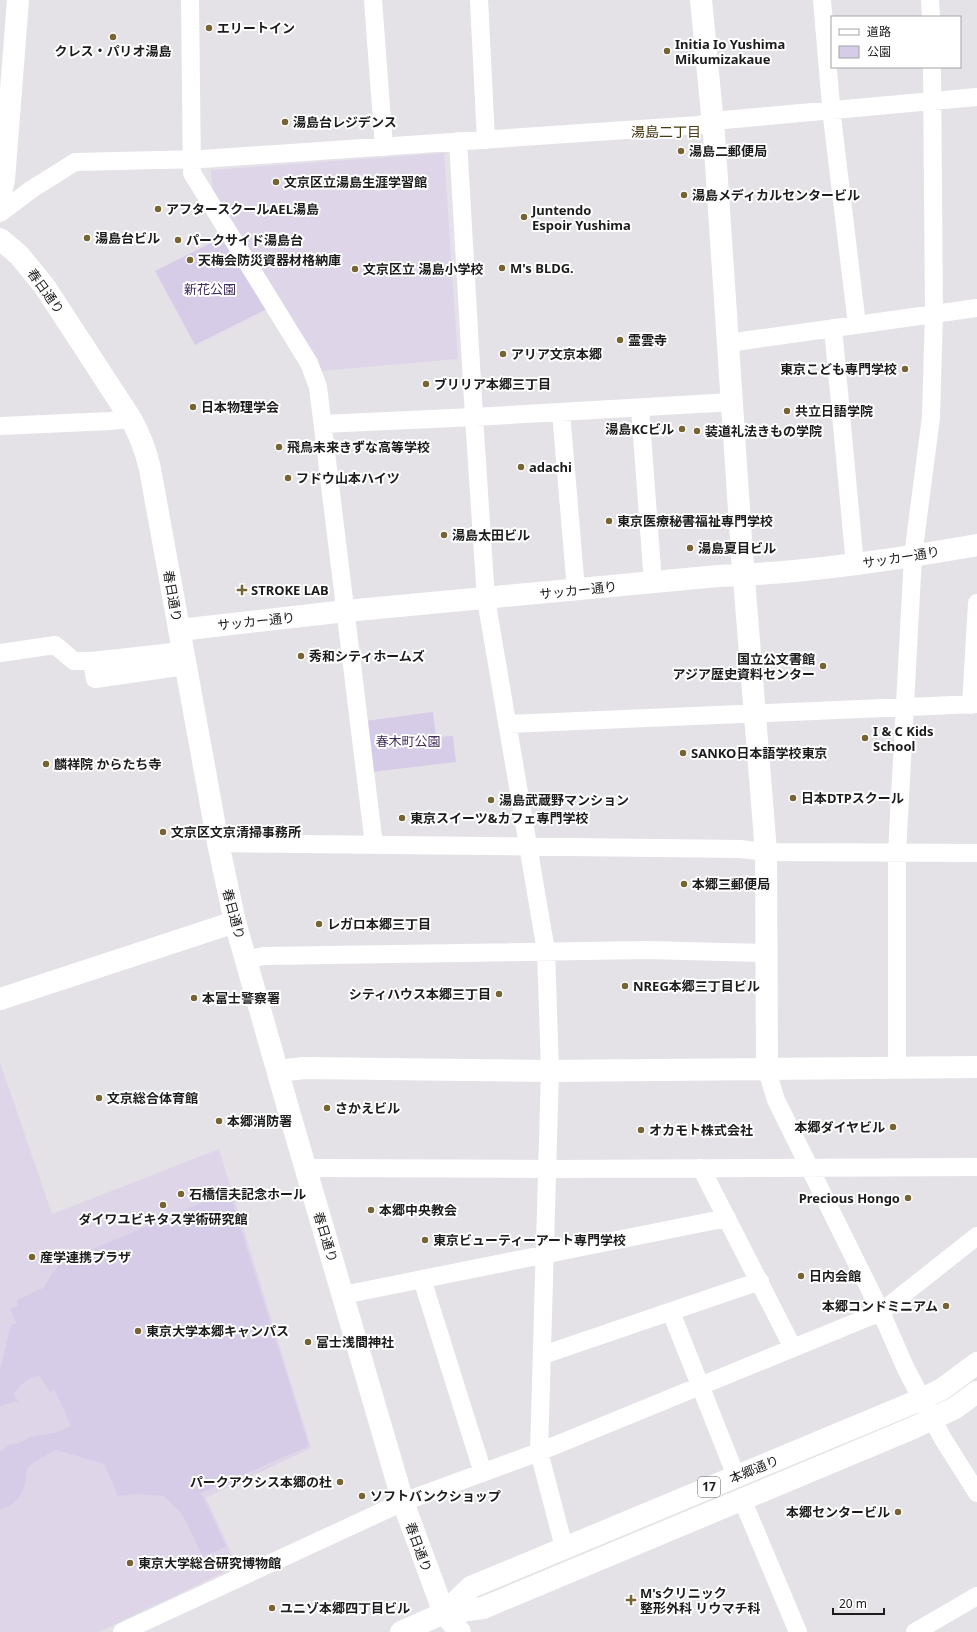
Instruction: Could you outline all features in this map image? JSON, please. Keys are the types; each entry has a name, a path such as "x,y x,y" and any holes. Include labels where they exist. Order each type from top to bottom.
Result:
{"main road":[{"path":"0,196 4,180 18,0"},
{"path":"701,0 713,121 744,575 766,852 767,1070"},
{"name":"春日通り","path":"0,239 19,255 45,287 139,433 150,469 218,843 235,922 403,1502 446,1623 460,1632"},
{"name":"サッカー通り","path":"182,649 346,611 486,599 653,582 855,565 977,545"},
{"path":"0,999 235,922"},
{"path":"278,1071 304,1068 550,1071 977,1067"},
{"name":"本郷通り","path":"446,1623 471,1586 922,1399 942,1389 977,1363"},
{"name":"本郷通り","path":"401,1632 446,1623 483,1608 933,1419 955,1408 977,1392"}],"street":[{"path":"190,0 192,173 309,363 318,388 374,845"},
{"path":"373,0 384,146"},
{"path":"480,0 486,140"},
{"path":"822,0 832,110 857,325"},
{"path":"930,0 931,16"},
{"path":"897,1067 897,852 913,556 931,417 934,313 934,101 932,68"},
{"path":"0,213 32,189 74,162 191,160 699,125 713,121 977,97"},
{"path":"458,142 486,599 546,951 550,1071 539,1452 564,1547"},
{"path":"728,343 977,308"},
{"path":"833,328 855,565"},
{"path":"323,424 732,402"},
{"path":"640,408 653,582"},
{"path":"561,412 576,590"},
{"path":"0,426 131,419"},
{"path":"507,724 974,705 977,603"},
{"path":"0,653 55,645 74,661 92,661 95,679 182,649"},
{"path":"218,843 529,848 747,849 766,852 977,853"},
{"path":"246,960 264,956 546,951 647,950 766,953"},
{"path":"767,1070 776,1100 881,1312 906,1369 943,1439 977,1493"},
{"path":"306,1168 548,1169 977,1167"},
{"path":"701,1168 793,1348"},
{"path":"343,1295 727,1218"},
{"path":"122,1632 403,1502 539,1452 881,1312 977,1236"},
{"path":"422,1279 483,1472"},
{"path":"543,1355 760,1281"},
{"path":"671,1312 736,1476"},
{"path":"742,1499 798,1632"},
{"path":"916,1632 977,1596"}],"shaded area":[{"name":"文京区立 湯島小学校","path":"444,153 458,359 321,371 213,196 211,170"},
{"name":"東京大学本郷キャンパス","path":"0,1062 52,1214 219,1149 311,1448 206,1498 237,1566 99,1632 0,1632"}],"green space":[{"name":"新花公園","path":"223,237 267,309 195,345 155,271"},
{"name":"春木町公園","path":"433,712 436,737 453,736 456,762 372,772 365,721"},
{"path":"229,1191 309,1446 201,1493 226,1546 203,1557 182,1514 164,1496 136,1494 118,1496 104,1464 56,1450 29,1466 27,1469 26,1481 20,1496 10,1505 0,1510 0,1452 11,1444 19,1443 30,1437 54,1433 71,1426 56,1393 53,1390 50,1392 39,1375 28,1380 19,1387 14,1394 18,1401 0,1406 0,1370 11,1325 16,1323 10,1309 18,1305 17,1300 43,1288 60,1263"}],"place":[{"name":"エリートイン","path":"209,28"},
{"name":"クレス・パリオ湯島","path":"113,37"},
{"name":"Initia Io Yushima Mikumizakaue","path":"667,51"},
{"name":"湯島台レジデンス","path":"285,122"},
{"name":"湯島二郵便局","path":"681,151"},
{"name":"文京区立湯島生涯学習館","path":"276,182"},
{"name":"湯島メディカルセンタービル","path":"684,195"},
{"name":"アフタースクールAEL湯島","path":"158,209"},
{"name":"Juntendo Espoir Yushima","path":"524,217"},
{"name":"湯島台ビル","path":"87,238"},
{"name":"パークサイド湯島台","path":"178,240"},
{"name":"天梅会防災資器材格納庫","path":"190,260"},
{"name":"M's BLDG.","path":"502,268"},
{"name":"文京区立 湯島小学校","path":"355,269"},
{"name":"霊雲寺","path":"620,340"},
{"name":"アリア文京本郷","path":"503,354"},
{"name":"東京こども専門学校","path":"905,369"},
{"name":"ブリリア本郷三丁目","path":"426,384"},
{"name":"日本物理学会","path":"193,407"},
{"name":"共立日語学院","path":"787,411"},
{"name":"湯島KCビル","path":"682,429"},
{"name":"装道礼法きもの学院","path":"697,431"},
{"name":"飛鳥未来きずな高等学校","path":"279,447"},
{"name":"adachi","path":"521,467"},
{"name":"フドウ山本ハイツ","path":"288,478"},
{"name":"東京医療秘書福祉専門学校","path":"609,521"},
{"name":"湯島太田ビル","path":"444,535"},
{"name":"湯島夏目ビル","path":"690,548"},
{"name":"STROKE LAB","path":"242,590"},
{"name":"秀和シティホームズ","path":"301,656"},
{"name":"国立公文書館 アジア歴史資料センター","path":"823,666"},
{"name":"I & C Kids School","path":"865,738"},
{"name":"SANKO日本語学校東京","path":"683,753"},
{"name":"麟祥院 からたち寺","path":"46,764"},
{"name":"日本DTPスクール","path":"793,798"},
{"name":"湯島武蔵野マンション","path":"491,800"},
{"name":"東京スイーツ&カフェ専門学校","path":"402,818"},
{"name":"文京区文京清掃事務所","path":"163,832"},
{"name":"本郷三郵便局","path":"684,884"},
{"name":"レガロ本郷三丁目","path":"319,924"},
{"name":"NREG本郷三丁目ビル","path":"625,986"},
{"name":"シティハウス本郷三丁目","path":"499,994"},
{"name":"本富士警察署","path":"194,998"},
{"name":"文京総合体育館","path":"99,1098"},
{"name":"さかえビル","path":"327,1108"},
{"name":"本郷消防署","path":"219,1121"},
{"name":"本郷ダイヤビル","path":"893,1127"},
{"name":"オカモト株式会社","path":"641,1130"},
{"name":"石橋信夫記念ホール","path":"181,1194"},
{"name":"Precious Hongo","path":"908,1198"},
{"name":"ダイワユビキタス学術研究館","path":"163,1205"},
{"name":"本郷中央教会","path":"371,1210"},
{"name":"東京ビューティーアート専門学校","path":"425,1240"},
{"name":"産学連携プラザ","path":"32,1257"},
{"name":"日内会館","path":"801,1276"},
{"name":"本郷コンドミニアム","path":"946,1306"},
{"name":"東京大学本郷キャンパス","path":"138,1331"},
{"name":"富士浅間神社","path":"308,1342"},
{"name":"パークアクシス本郷の杜","path":"340,1482"},
{"name":"ソフトバンクショップ","path":"362,1496"},
{"name":"本郷センタービル","path":"898,1512"},
{"name":"東京大学総合研究博物館","path":"130,1563"},
{"name":"M'sクリニック 整形外科 リウマチ科","path":"631,1600"},
{"name":"ユニゾ本郷四丁目ビル","path":"272,1608"}],"district":[{"name":"湯島二丁目","path":"666,132"}]}
